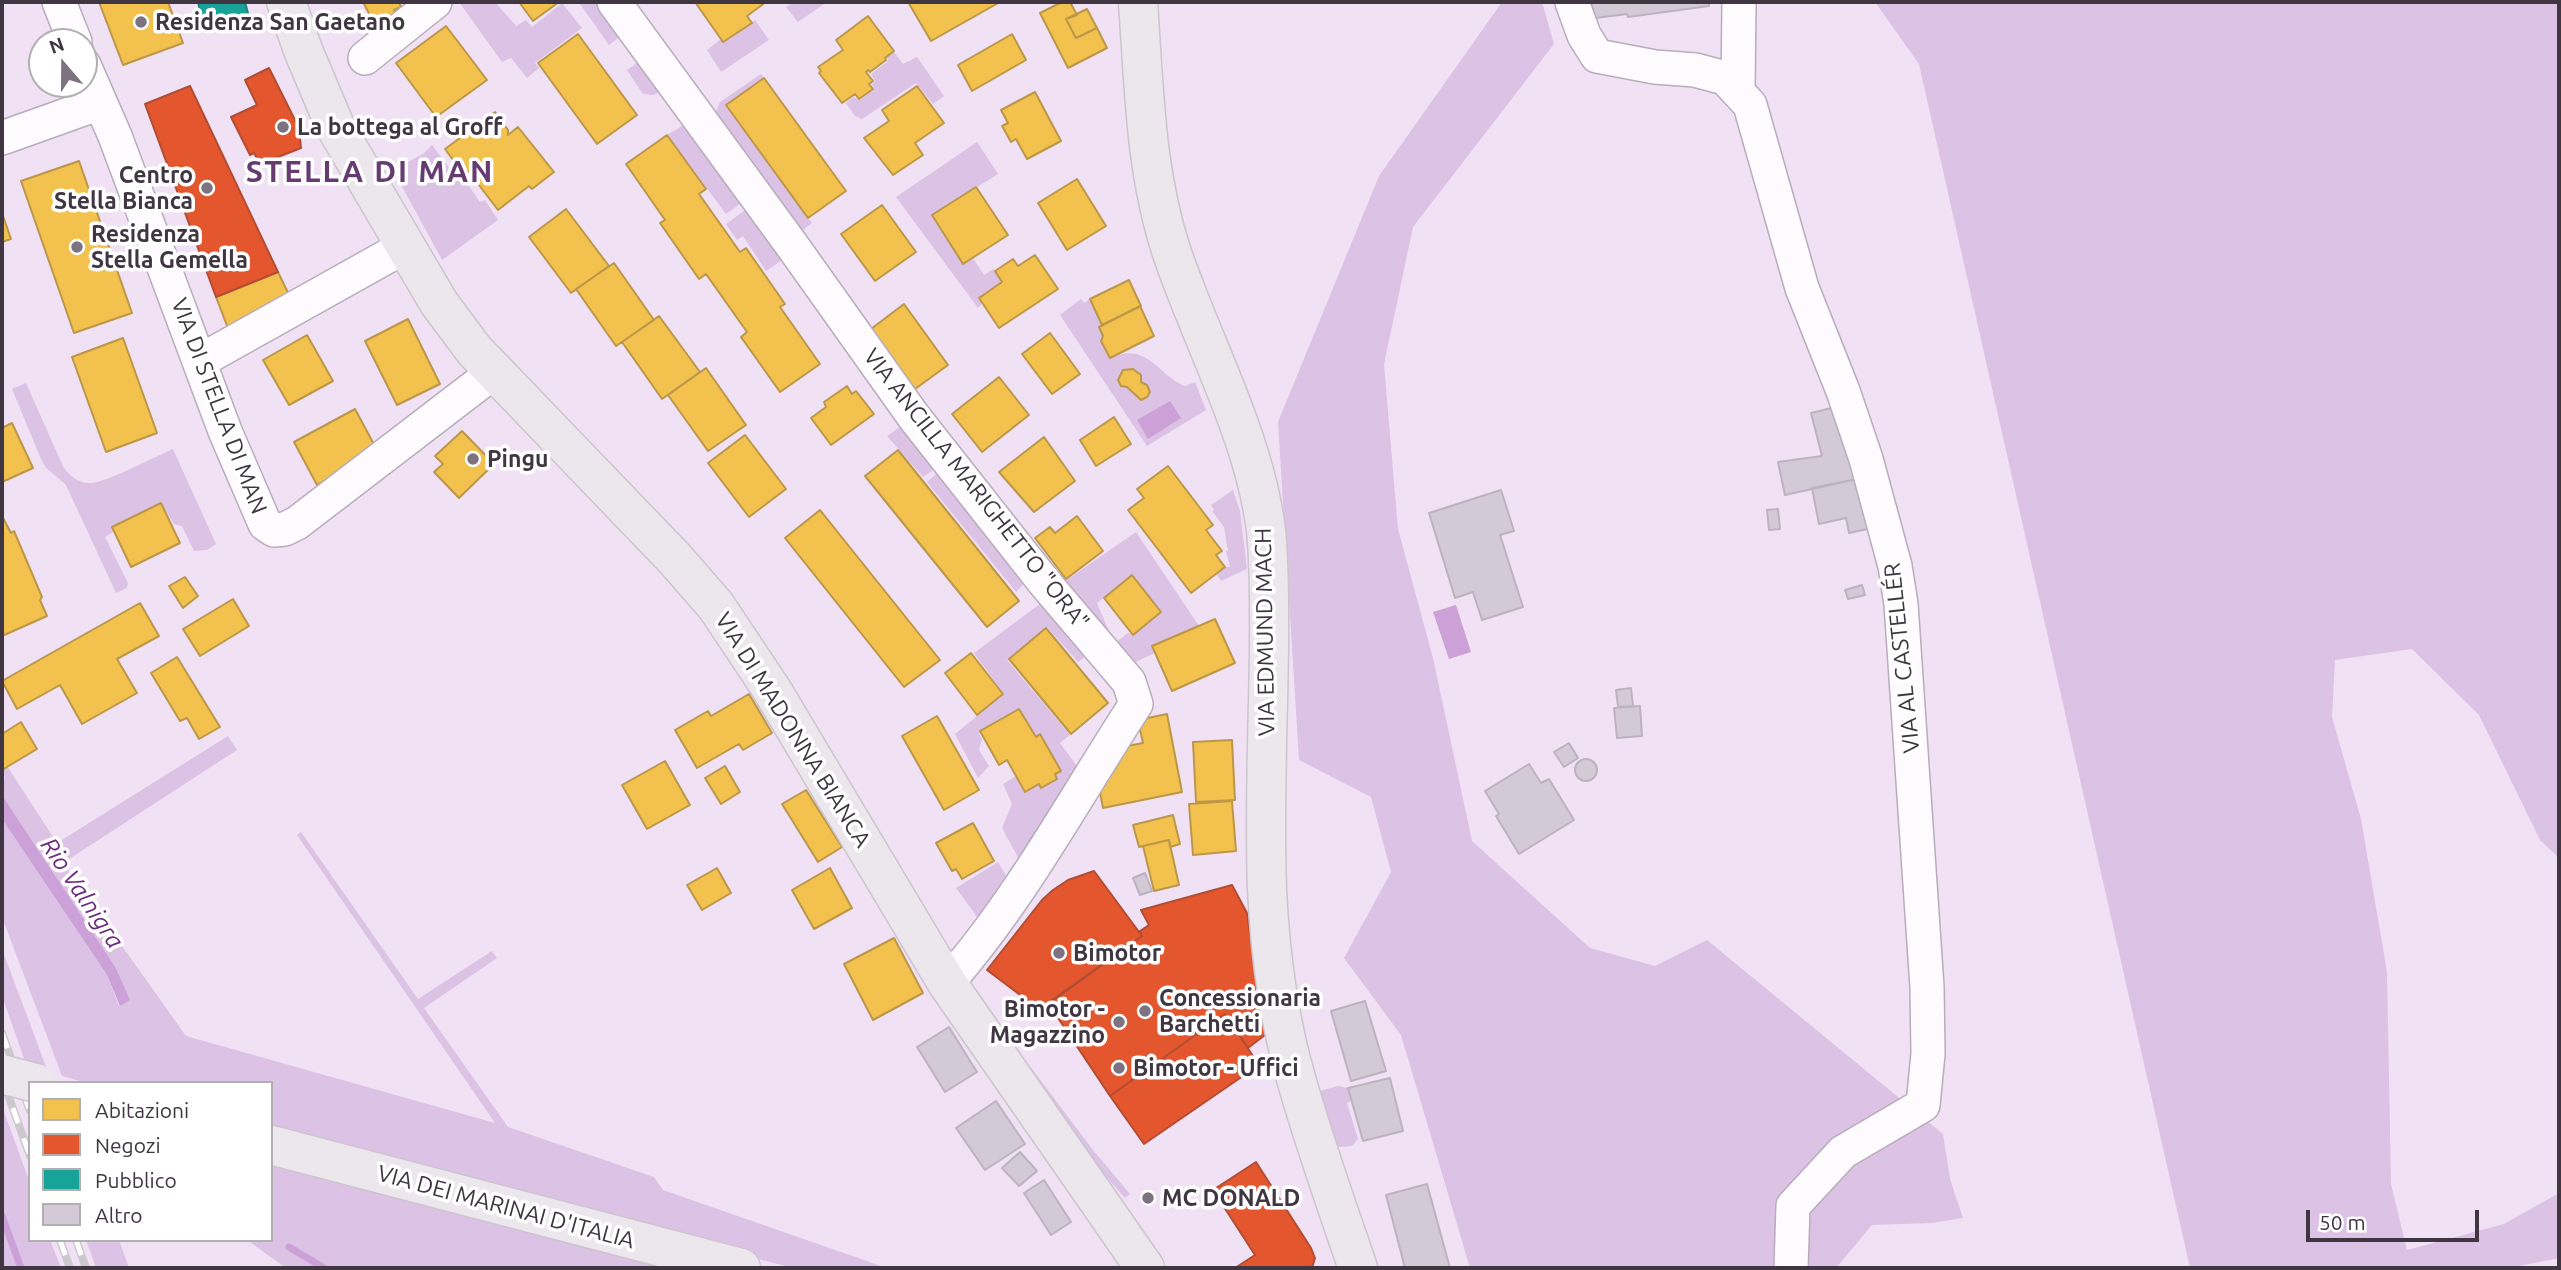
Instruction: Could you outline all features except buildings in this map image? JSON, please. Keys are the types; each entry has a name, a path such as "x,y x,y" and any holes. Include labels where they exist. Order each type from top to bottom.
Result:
{"main road":[{"name":"VIA DI MADONNA BIANCA","path":"286,2 335,126 439,303 494,372 677,559 716,606 772,690 947,983 1145,1268"},
{"name":"VIA EDMUND MACH","path":"1138,2 1147,135 1157,196 1171,249 1192,310 1243,439 1258,486 1266,529 1269,585 1267,890 1275,971 1283,1026 1296,1080 1358,1268"},
{"path":"2,1074 28,1081"},
{"name":"VIA DEI MARINAI D'ITALIA","path":"273,1146 741,1268"},
{"path":"1116,1224 1123,1268"}],"street":[{"path":"59,2 69,28"},
{"path":"365,58 435,2"},
{"name":"VIA ANCILLA MARIGHETTO \"ORA\"","path":"614,2 914,417 1044,582 1129,682 1136,704 1002,912 947,983"},
{"name":"VIA AL CASTELLÉR","path":"1572,2 1584,36 1597,56 1614,61 1695,70 1725,78 1750,105 1802,288 1843,391 1866,459 1895,566 1905,643 1927,987 1928,1054 1923,1105 1843,1152 1793,1206 1791,1268"},
{"path":"1738,92 1739,2"},
{"name":"VIA DI STELLA DI MAN","path":"98,98 115,136 225,431 265,524 274,530 297,523 494,372"},
{"path":"2,138 100,103"},
{"path":"200,361 404,247"}],"shaded area":[{"path":"459,2 495,2 516,26 526,20 532,27 562,3 582,28 535,63 539,68 527,78 511,58 502,62"},
{"path":"595,2 622,35 609,45 580,4"},
{"path":"794,2 827,2 798,22 786,7"},
{"path":"1502,2 1542,2 1554,44 1413,227 1384,364 1398,529 1433,658 1472,841 1590,948 1655,966 1707,940 1943,1134 1950,1179 1963,1218 1932,1223 1872,1225 1836,1268 1470,1268 1401,1035 1344,958 1391,872 1371,797 1299,760 1278,422 1379,176"},
{"path":"1875,2 2559,2 2559,858 2540,840 2479,715 2412,649 2335,660 2332,717 2361,819 2387,972 2391,1184 2407,1250 2504,1224 2559,1193 2559,1258 2510,1268 2190,1268 1919,64"},
{"path":"755,20 769,40 721,72 707,50 721,39 724,42"},
{"path":"894,52 903,64 917,57 944,96 933,104 916,83 862,119 855,116 846,103 853,97 860,100 874,89 872,84 875,81 871,74 888,61 887,57"},
{"path":"641,60 660,92 653,95 643,94 627,70"},
{"path":"761,74 764,78 727,105 812,223 798,234 711,124 720,102"},
{"path":"687,123 746,200 726,214 667,135"},
{"path":"977,142 998,174 932,215 963,263 973,258 984,275 993,269 1002,282 978,308 896,197"},
{"path":"432,145 450,169 455,166 480,202 485,200 498,220 442,260 393,170 423,154"},
{"path":"752,205 791,254 766,271 743,236 737,240 726,224"},
{"path":"1081,299 1084,303 1090,299 1102,325 1099,327 1110,358 1134,353 1143,356 1185,386 1195,382 1206,410 1147,446 1060,315"},
{"path":"26,383 64,468 78,480 87,483 99,482 173,449 216,544 207,550 194,551 182,526 174,524 161,503 112,527 114,532 105,537 128,583 127,588 116,593 66,485 46,468 41,459 12,389"},
{"path":"1170,401 1181,418 1148,439 1137,420"},
{"path":"904,424 939,466 923,477 887,436"},
{"path":"941,470 1027,580 1016,592 927,482"},
{"path":"1233,490 1240,511 1247,569 1221,581 1216,573 1230,567 1228,551 1224,527 1212,511 1214,510 1211,505"},
{"path":"1136,532 1199,626 1152,647 1155,653 1127,666 1111,646 1128,633 1133,634 1161,612 1131,576 1097,603 1109,631 1104,637 1065,581"},
{"path":"1045,600 1090,653 1078,662 1047,627 1007,660 1070,735 1060,743 1077,766 1079,776 1020,861 1002,828 1012,804 1003,784 1016,776 1025,792 1039,784 1042,787 1057,779 1055,774 1061,770 1040,735 1036,737 1019,709 979,734 982,739 979,750 989,766 978,778 955,734 1004,694 974,653"},
{"path":"1456,605 1471,652 1449,659 1433,612"},
{"path":"228,736 237,750 63,863 186,1036 495,1123 297,835 301,832 418,999 492,951 497,958 424,1008 508,1127 654,1177 663,1190 887,1268 793,1268 273,1133 273,1081 80,1081 62,1076 2,917 2,819 107,975 119,1006 130,1000 116,968 2,795 2,780 5,778 2,769 7,766 57,843"},
{"path":"2,795 116,968 130,1000 120,1006 107,975 2,819"},
{"path":"998,862 1010,882 983,925 956,888"},
{"path":"2,949 48,1072 27,1067 2,996"},
{"path":"1029,1065 1130,1194 1125,1198 1086,1154 1028,1074"},
{"path":"1338,1086 1348,1088 1351,1101 1347,1103 1358,1139 1352,1146 1339,1147 1332,1152 1313,1093"},
{"path":"2,1106 28,1178 28,1242 51,1242 61,1268 2,1268"},
{"path":"273,1159 687,1268 286,1268 250,1242 273,1242"},
{"path":"87,1242 120,1242 129,1268 96,1268"}],"waterway":[{"path":"2,1216 21,1268"},
{"name":"Rio Valnigra","path":"289,1247 324,1268"}],"railway":[{"path":"2,1033 28,1105"},
{"path":"2,1078 28,1150"},
{"path":"61,1242 70,1268"},
{"path":"77,1242 86,1268"}],"place":[{"name":"Residenza San Gaetano","path":"141,22"},
{"name":"La bottega al Groff","path":"283,127"},
{"name":"Centro Stella Bianca","path":"207,188"},
{"name":"Residenza Stella Gemella","path":"77,247"},
{"name":"Pingu","path":"473,459"},
{"name":"Bimotor","path":"1059,953"},
{"name":"Concessionaria Barchetti","path":"1145,1011"},
{"name":"Bimotor - Magazzino","path":"1119,1022"},
{"name":"Bimotor - Uffici","path":"1119,1068"},
{"name":"MC DONALD","path":"1148,1198"}],"district":[{"name":"STELLA DI MAN","path":"370,172"}]}
